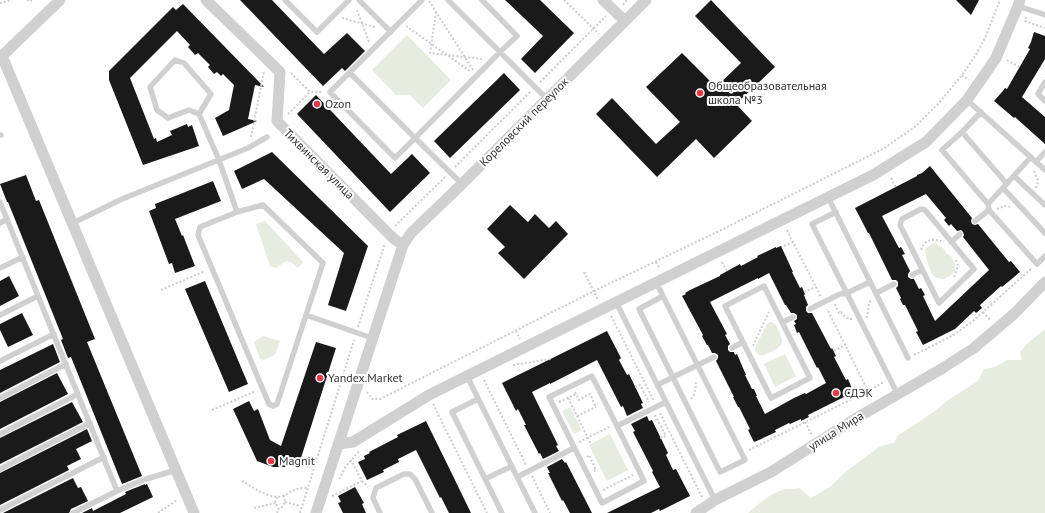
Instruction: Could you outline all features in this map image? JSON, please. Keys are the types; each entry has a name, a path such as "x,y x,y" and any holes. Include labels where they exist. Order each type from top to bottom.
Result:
{"street":[{"path":"60,0 2,56 194,513"},
{"name":"Тихвинская улица","path":"206,0 280,72 277,121 391,236 403,245"},
{"path":"603,0 613,9 628,17"},
{"name":"Кореловский переулок","path":"316,513 403,245 411,233 646,0"},
{"path":"338,444 353,442 429,396 467,376 616,302 659,278 828,197 873,174 926,142 967,100 996,58 1019,3"},
{"name":"улица Мира","path":"696,513 715,500 771,472 860,416 898,395 974,348 1015,313 1045,282"}],"lane":[{"path":"285,0 317,32 349,0"},
{"path":"422,0 330,92 396,158 517,36 482,0"},
{"path":"448,0 547,99"},
{"path":"358,3 391,32"},
{"path":"1019,3 1045,15"},
{"path":"199,114 211,94 184,63 175,60 150,87 157,110 168,118 189,110 199,114 219,160 237,212"},
{"path":"350,73 462,184"},
{"path":"1045,82 1038,94 1045,101"},
{"path":"967,100 1045,170"},
{"path":"981,112 942,150 989,209 1037,264 1045,256"},
{"path":"962,132 1019,205 1045,233"},
{"path":"73,223 122,199 248,148 267,137"},
{"path":"1036,162 1045,152"},
{"path":"975,221 989,209 1005,186 1031,157"},
{"path":"1014,176 1045,205"},
{"path":"828,197 908,358"},
{"path":"0,202 117,491"},
{"path":"263,205 323,263 277,404 273,406 269,404 212,268 198,235 200,227 237,212 263,205"},
{"path":"921,209 925,210 974,269 939,303 922,270 900,225 902,219 921,209"},
{"path":"836,212 812,224 898,395"},
{"path":"0,222 7,219"},
{"path":"951,242 960,234"},
{"path":"0,268 23,257"},
{"path":"912,275 922,270"},
{"path":"659,278 663,296 745,460 720,472 639,309 663,296"},
{"path":"810,309 840,294 847,294 870,282"},
{"path":"877,294 894,284"},
{"path":"764,286 773,304 810,378 771,398 725,306 764,286"},
{"path":"0,315 38,296"},
{"path":"616,302 715,500"},
{"path":"306,315 372,338"},
{"path":"782,322 793,317"},
{"path":"0,361 54,334"},
{"path":"732,348 743,342"},
{"path":"657,385 673,377 699,368 714,357"},
{"path":"0,398 66,364"},
{"path":"467,376 535,513"},
{"path":"592,376 644,481 602,503 549,397 572,386 592,376"},
{"path":"0,434 78,394"},
{"path":"478,399 452,412 502,513"},
{"path":"616,425 666,402"},
{"path":"0,469 90,423"},
{"path":"517,477 574,447"},
{"path":"0,510 104,457"},
{"path":"485,480 512,466"},
{"path":"73,513 143,480 176,470"},
{"path":"380,513 373,498 376,488 404,474 410,474 415,479 432,513"}],"path":[{"path":"0,3 12,0"},
{"path":"27,0 31,0"},
{"path":"429,0 477,76"},
{"path":"366,390 372,399 380,399 594,291 656,262 882,149 916,126 939,103 962,75 985,38 1000,0"},
{"path":"358,3 362,24 372,50"},
{"path":"393,228 613,9 622,5 628,17"},
{"path":"436,12 430,53 493,60"},
{"path":"333,16 391,32"},
{"path":"1025,21 1045,28"},
{"path":"401,22 477,76"},
{"path":"248,148 267,59"},
{"path":"1007,60 1019,67"},
{"path":"310,92 330,92"},
{"path":"1031,157 1038,181 1038,186 1033,195"},
{"path":"891,178 896,188"},
{"path":"989,209 1019,205"},
{"path":"787,230 872,400"},
{"path":"922,270 920,254 921,248 928,240 934,239 947,245 951,242"},
{"path":"300,513 385,242"},
{"path":"784,246 793,242"},
{"path":"953,255 958,266 954,278 955,287"},
{"path":"656,262 659,278"},
{"path":"722,262 727,271"},
{"path":"908,358 952,336 973,322 1023,275 1037,264"},
{"path":"161,290 212,268"},
{"path":"584,272 600,304"},
{"path":"804,292 816,286"},
{"path":"862,323 867,319 869,303 877,294"},
{"path":"749,355 773,304"},
{"path":"516,331 522,343"},
{"path":"834,351 845,345"},
{"path":"511,366 551,359"},
{"path":"686,404 695,394 699,368"},
{"path":"479,370 550,513"},
{"path":"572,386 579,400 590,394 596,407"},
{"path":"742,454 878,386"},
{"path":"212,410 262,388"},
{"path":"553,405 576,394"},
{"path":"429,396 487,513"},
{"path":"568,398 591,444"},
{"path":"578,416 605,403"},
{"path":"806,422 816,443"},
{"path":"574,447 588,438 616,425"},
{"path":"336,484 346,466 361,450"},
{"path":"332,490 330,497 362,481 351,460"},
{"path":"597,493 639,471"},
{"path":"242,481 261,492 277,496 284,495 299,488 307,488"},
{"path":"158,513 186,493"},
{"path":"277,513 285,502 284,495"},
{"path":"277,496 275,503 279,509"},
{"path":"285,502 302,506"},
{"path":"254,508 275,503"}],"shaded area":[{"path":"407,35 451,80 423,108 410,95 396,95 372,70"},
{"path":"265,221 303,262 298,268 291,262 286,261 276,268 270,266 256,224"},
{"path":"935,243 952,257 955,263 955,271 950,276 943,279 936,278 931,273 927,261 925,250"},
{"path":"772,322 777,328 782,342 778,348 770,353 759,355 755,351 755,348 767,324"},
{"path":"1045,329 1045,513 748,513 775,493 786,489 799,488 811,498 830,487 843,474 879,447 895,442 897,436 978,381 984,369 995,367 1007,360 1022,360 1020,352 1028,343"},
{"path":"263,336 280,341 275,355 264,360 260,359 254,342"},
{"path":"785,354 796,376 775,387 764,364"},
{"path":"570,407 582,430 574,434 562,411"},
{"path":"610,434 628,470 607,481 589,445"}],"building":[{"path":"240,0 272,0 324,54 347,33 365,51 345,71 342,68 323,86"},
{"path":"505,0 540,0 574,33 535,73 521,59 543,36"},
{"name":"Общеобразовательная школа №3","path":"711,0 775,67 736,104 752,121 714,158 696,139 657,177 596,114 612,98 656,144 680,122 646,87 682,53 716,87 741,63 695,16"},
{"path":"956,0 979,0 971,15"},
{"path":"183,4 264,87 255,85 248,119 257,121 223,136 215,118 229,110 234,85 223,74 221,76 217,72 214,74 208,67 210,65 198,53 195,55 188,47 190,45 177,31 130,78 154,139 156,138 157,142 172,135 170,131 187,124 188,127 192,125 199,146 143,165 109,80 109,71 173,7 176,10"},
{"path":"1034,32 1045,36 1045,59 1022,97 1045,117 1045,144 1015,117 1014,118 994,101 1005,88 1007,89 1030,49 1028,48"},
{"path":"504,73 520,90 450,158 434,141"},
{"path":"316,95 391,174 412,154 430,173 390,212 297,114"},
{"path":"272,152 368,246 346,311 328,305 344,253 264,179 242,189 234,171"},
{"path":"930,166 972,218 972,224 978,224 1009,262 1011,261 1020,272 1002,287 1001,286 980,305 982,308 976,313 974,311 955,329 923,345 905,305 903,305 900,299 901,298 896,288 898,286 898,282 896,280 892,280 855,208 922,173","holes":["926,194 946,218 944,220 949,226 951,224 957,231 961,230 963,232 963,237 989,270 935,321 923,296 925,295 921,288 919,289 914,279 908,277 910,271 902,255 905,254 901,247 899,248 882,216"]},
{"path":"26,175 36,201 39,200 95,339 87,342 142,476 122,484 71,357 68,358 61,340 63,339 0,184"},
{"path":"213,181 221,201 175,219 195,266 175,273 172,263 169,264 149,211 156,208 155,204"},
{"path":"510,205 528,222 535,214 549,228 556,221 568,234 524,279 498,253 505,247 487,229"},
{"path":"781,246 800,288 802,287 805,294 804,295 808,305 806,307 806,311 808,313 812,313 831,349 832,348 836,356 834,357 846,380 848,379 853,391 849,393 850,394 808,415 809,417 801,421 801,419 790,424 789,423 775,430 776,432 754,442 748,430 750,429 716,361 718,355 712,353 707,345 682,296 690,290 720,276 740,264 741,266 758,257 757,256","holes":["769,273 785,305 791,313 797,315 797,319 794,321 796,324 794,325 797,333 799,332 826,383 765,414 754,389 752,389 745,375 737,354 735,355 734,352 730,352 728,350 728,346 730,344 725,335 727,334 710,302"]},
{"path":"9,276 19,296 0,306 0,281"},
{"path":"205,281 248,384 229,392 185,289"},
{"path":"22,313 33,335 8,347 0,330 0,324"},
{"path":"607,331 621,358 619,360 627,375 629,374 643,403 641,404 643,408 627,416 597,360 532,392 558,445 556,446 559,451 543,459 524,425 526,425 518,409 516,411 502,383"},
{"path":"316,342 336,348 300,461 286,467 273,467 257,461 233,409 249,401 254,411 258,409 270,440 281,446"},
{"path":"53,344 60,362 0,393 0,370"},
{"path":"57,373 68,394 0,429 0,402"},
{"path":"72,402 83,422 0,464 0,438"},
{"path":"647,416 649,421 652,420 668,453 666,455 673,470 676,469 690,496 660,511 659,509 651,513 607,513 660,487 633,432 635,431 631,424"},
{"path":"426,421 471,513 449,513 416,450 398,459 399,462 383,470 384,472 367,480 358,462 365,459 364,456 370,453 369,452 398,437 397,435"},
{"path":"87,429 92,441 76,449 81,459 67,466 69,470 0,505 0,473"},
{"path":"562,459 565,463 566,462 592,513 570,513 563,500 562,501 548,473 550,473 547,467"},
{"path":"73,478 78,488 81,487 88,501 71,509 69,513 3,513"},
{"path":"147,484 153,497 120,513 82,513 92,508 93,511 126,494 125,492"},
{"path":"355,487 364,503 362,504 366,513 343,513 338,503 341,502 338,496"}],"place":[{"name":"Общеобразовательная школа №3","path":"700,93"},
{"name":"Ozon","path":"317,104"},
{"name":"Yandex.Market","path":"320,378"},
{"name":"СДЭК","path":"836,393"},
{"name":"Magnit","path":"271,461"}]}
